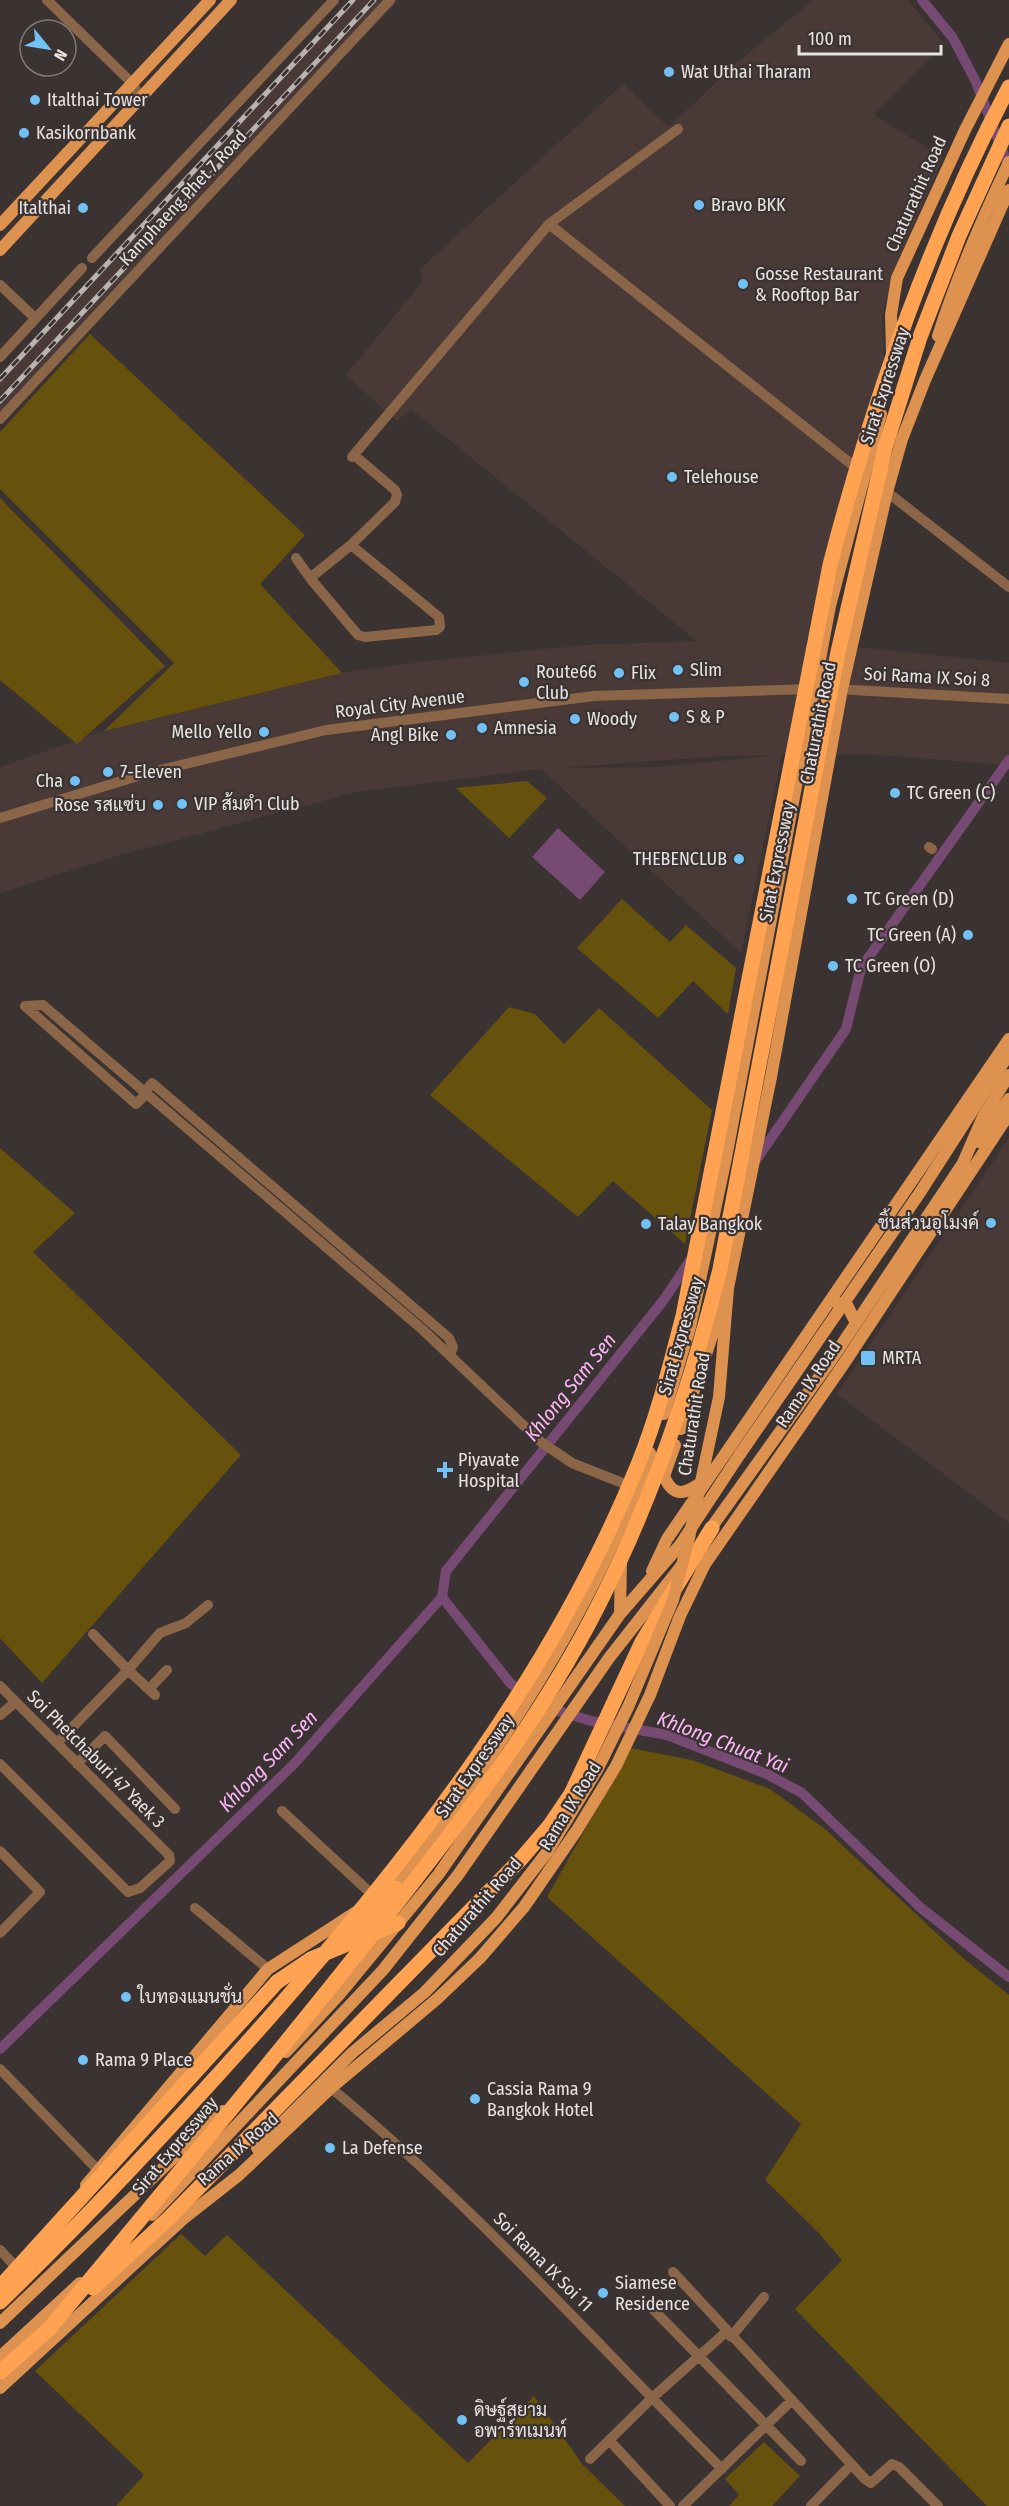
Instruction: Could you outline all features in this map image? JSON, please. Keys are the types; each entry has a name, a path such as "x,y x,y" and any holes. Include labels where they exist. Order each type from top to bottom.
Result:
{"highway":[{"name":"Sirat Expressway","path":"0,2302 129,2175 333,1945 467,1772 566,1617 606,1538 640,1461 664,1388 683,1316 819,620 848,496 915,292 969,164 1009,87"},
{"name":"Sirat Expressway","path":"0,2372 49,2329 331,1987 473,1807 562,1671 599,1605 629,1540 677,1420 700,1350 720,1269 838,652 885,448 920,337 955,246 1009,126"},
{"path":"49,2329 168,2219 521,1859 550,1825 571,1794 642,1642 712,1528"},
{"path":"348,1944 395,1888"},
{"path":"0,2286 277,1982 311,1959 398,1923"}],"main road":[{"path":"0,225 210,0"},
{"path":"0,250 231,0"},
{"name":"Chaturathit Road","path":"893,368 891,315 897,278 964,130 1009,44"},
{"name":"Chaturathit Road","path":"395,1888 484,1768 537,1682 594,1585 637,1489 690,1327 742,1072 830,606 893,368 968,185 1009,103"},
{"name":"Chaturathit Road","path":"925,380 951,295 978,228 1009,162"},
{"name":"Chaturathit Road","path":"183,2219 352,2053 425,1992 496,1918 548,1851 597,1770 629,1705 673,1600 689,1538 719,1397 728,1287 771,1077 842,689 886,492 902,439 925,380 1009,190"},
{"name":"Rama IX Road","path":"645,1586 667,1539 831,1303 1009,1039"},
{"name":"Rama IX Road","path":"0,2323 282,2058 339,1995 438,1875 620,1614 680,1545 919,1194 1009,1054"},
{"name":"Rama IX Road","path":"0,2357 165,2202 383,1970 458,1875 609,1658 712,1528 832,1359 963,1162 983,1117 1009,1075"},
{"path":"963,1162 1009,1099"},
{"name":"Rama IX Road","path":"0,2388 150,2252 183,2219 239,2175 331,2088 437,1999 505,1931 542,1883 616,1766 650,1695 680,1616 705,1564 806,1418 1009,1114"},
{"path":"843,1284 844,1295 849,1301 870,1302"},
{"path":"637,1489 655,1487 664,1476 728,1287"},
{"path":"831,1303 846,1305 856,1323"},
{"path":"806,1418 832,1359"},
{"path":"664,1476 669,1488 677,1492 688,1491 709,1477"},
{"path":"620,1614 621,1528"},
{"path":"642,1642 705,1564"},
{"path":"0,2286 51,2233 97,2169 192,2061 268,1969 286,1955 395,1888"},
{"path":"308,2048 331,2088"},
{"path":"235,2100 232,2108 237,2114 252,2109"},
{"path":"66,2296 150,2252"}],"street":[{"path":"47,0 132,83 141,98"},
{"path":"93,258 334,0"},
{"name":"Kamphaeng Phet 7 Road","path":"0,419 390,0"},
{"path":"310,578 351,545 387,511 397,495 395,490 353,456 549,224 678,129"},
{"path":"549,224 865,475"},
{"path":"0,357 81,268"},
{"path":"0,285 35,318"},
{"path":"886,492 1009,587"},
{"path":"296,558 357,635 365,637 436,630 440,627 442,621 439,617 351,545"},
{"name":"Soi Rama IX Soi 8","path":"814,689 1009,699"},
{"name":"Royal City Avenue","path":"0,818 148,772 326,730 594,696 814,689"},
{"path":"450,1355 453,1347 449,1338 401,1296 293,1210 230,1166 169,1116 144,1094 43,1005 25,1006 136,1104 144,1094 152,1083 238,1156 293,1210 393,1305 450,1355 541,1442 583,1468 637,1489"},
{"path":"169,1116 178,1106"},
{"path":"230,1166 238,1156"},
{"path":"393,1305 401,1296"},
{"path":"57,1743 160,1634 186,1623 208,1605"},
{"path":"93,1634 152,1692 167,1670"},
{"name":"Soi Phetchaburi 47 Yaek 3","path":"0,1686 169,1855 170,1861 140,1888 128,1892 0,1764"},
{"path":"0,1715 16,1702"},
{"path":"77,1764 105,1736 175,1809"},
{"path":"282,1811 377,1899"},
{"path":"0,1851 40,1892 0,1933"},
{"path":"195,1908 268,1969"},
{"path":"2,2072 97,2169"},
{"name":"Soi Rama IX Soi 11","path":"331,2088 393,2140 526,2266 722,2469"},
{"path":"0,2250 17,2268"},
{"path":"673,2272 865,2479 871,2483 877,2480 892,2464 899,2467 938,2506"},
{"path":"590,2459 652,2398 699,2356 729,2334 764,2297"},
{"path":"649,2305 801,2462"},
{"path":"684,2506 791,2401"},
{"path":"609,2440 670,2506"},
{"path":"811,2506 846,2470"}],"shaded area":[{"path":"348,0 399,0 0,418 0,374"},
{"path":"813,0 908,0 944,43 873,114 943,158 892,275 882,317 884,357 806,645 867,648 1009,663 1009,765 865,754 782,755 741,953 541,769 356,792 117,856 0,893 0,767 104,731 342,673 427,661 585,645 697,641 411,409 397,421 346,375 423,281 420,269 623,84 669,127 740,60","holes":["741,755 772,756 655,767 555,768"]},
{"path":"90,334 305,535 260,584 342,673 104,731 174,663 0,489 0,432"},
{"path":"0,498 165,666 77,744 0,680"},
{"path":"527,781 547,798 509,838 456,788"},
{"path":"558,828 605,872 580,900 532,857"},
{"path":"622,899 670,942 686,925 736,968 728,1014 693,981 658,1018 577,948"},
{"path":"509,1007 535,1014 564,1044 599,1008 712,1110 685,1244 613,1181 578,1217 430,1095"},
{"path":"1009,1138 1009,1523 837,1394"},
{"path":"0,1148 75,1213 33,1252 241,1455 42,1683 0,1638"},
{"path":"631,1748 692,1760 770,1789 825,1829 963,1958 1009,1995 1009,2506 987,2506 795,2309 842,2260 817,2231 765,2180 801,2124 547,1897"},
{"path":"181,2234 205,2256 227,2235 468,2463 534,2396 583,2465 625,2506 116,2506 144,2475 35,2371"},
{"path":"764,2442 800,2476 772,2506 729,2506 739,2495 725,2479"}],"waterway":[{"path":"922,0 953,38 976,82 1009,168"},
{"name":"Khlong Sam Sen","path":"754,1163 846,1029 861,968 1009,760"},
{"name":"Khlong Sam Sen","path":"0,2049 294,1764 442,1597 446,1571 663,1301 693,1256"},
{"name":"Khlong Chuat Yai","path":"442,1597 510,1683 525,1695"},
{"name":"Khlong Chuat Yai","path":"546,1707 591,1721 667,1735 767,1774 802,1793 921,1908 1009,1977"}],"railway":[{"path":"0,379 353,0"},
{"path":"0,401 374,0"}],"place":[{"name":"Wat Uthai Tharam","path":"669,72"},
{"name":"Italthai Tower","path":"35,100"},
{"name":"Kasikornbank","path":"24,133"},
{"name":"Bravo BKK","path":"699,205"},
{"name":"Italthai","path":"83,208"},
{"name":"Gosse Restaurant & Rooftop Bar","path":"743,284"},
{"name":"Telehouse","path":"672,477"},
{"name":"Slim","path":"678,670"},
{"name":"Flix","path":"619,673"},
{"name":"Route66 Club","path":"524,682"},
{"name":"S & P","path":"674,717"},
{"name":"Woody","path":"575,719"},
{"name":"Amnesia","path":"482,728"},
{"name":"Mello Yello","path":"264,732"},
{"name":"Angl Bike","path":"451,735"},
{"name":"7-Eleven","path":"108,772"},
{"name":"Cha","path":"75,781"},
{"name":"TC Green (C)","path":"895,793"},
{"name":"VIP ส้มตำ Club","path":"182,804"},
{"name":"Rose รสแซ่บ","path":"158,805"},
{"name":"THEBENCLUB","path":"739,859"},
{"name":"TC Green (D)","path":"852,899"},
{"name":"TC Green (A)","path":"968,935"},
{"name":"TC Green (O)","path":"833,966"},
{"name":"ชิ้นส่วนอุโมงค์","path":"991,1223"},
{"name":"Talay Bangkok","path":"646,1224"},
{"name":"MRTA","path":"868,1358"},
{"name":"Piyavate Hospital","path":"445,1470"},
{"name":"ใบทองแมนชั่น","path":"126,1997"},
{"name":"Rama 9 Place","path":"83,2060"},
{"name":"Cassia Rama 9 Bangkok Hotel","path":"475,2099"},
{"name":"La Defense","path":"330,2148"},
{"name":"Siamese Residence","path":"603,2293"},
{"name":"ดิษฐ์สยาม อพาร์ทเมนท์","path":"462,2420"}]}
